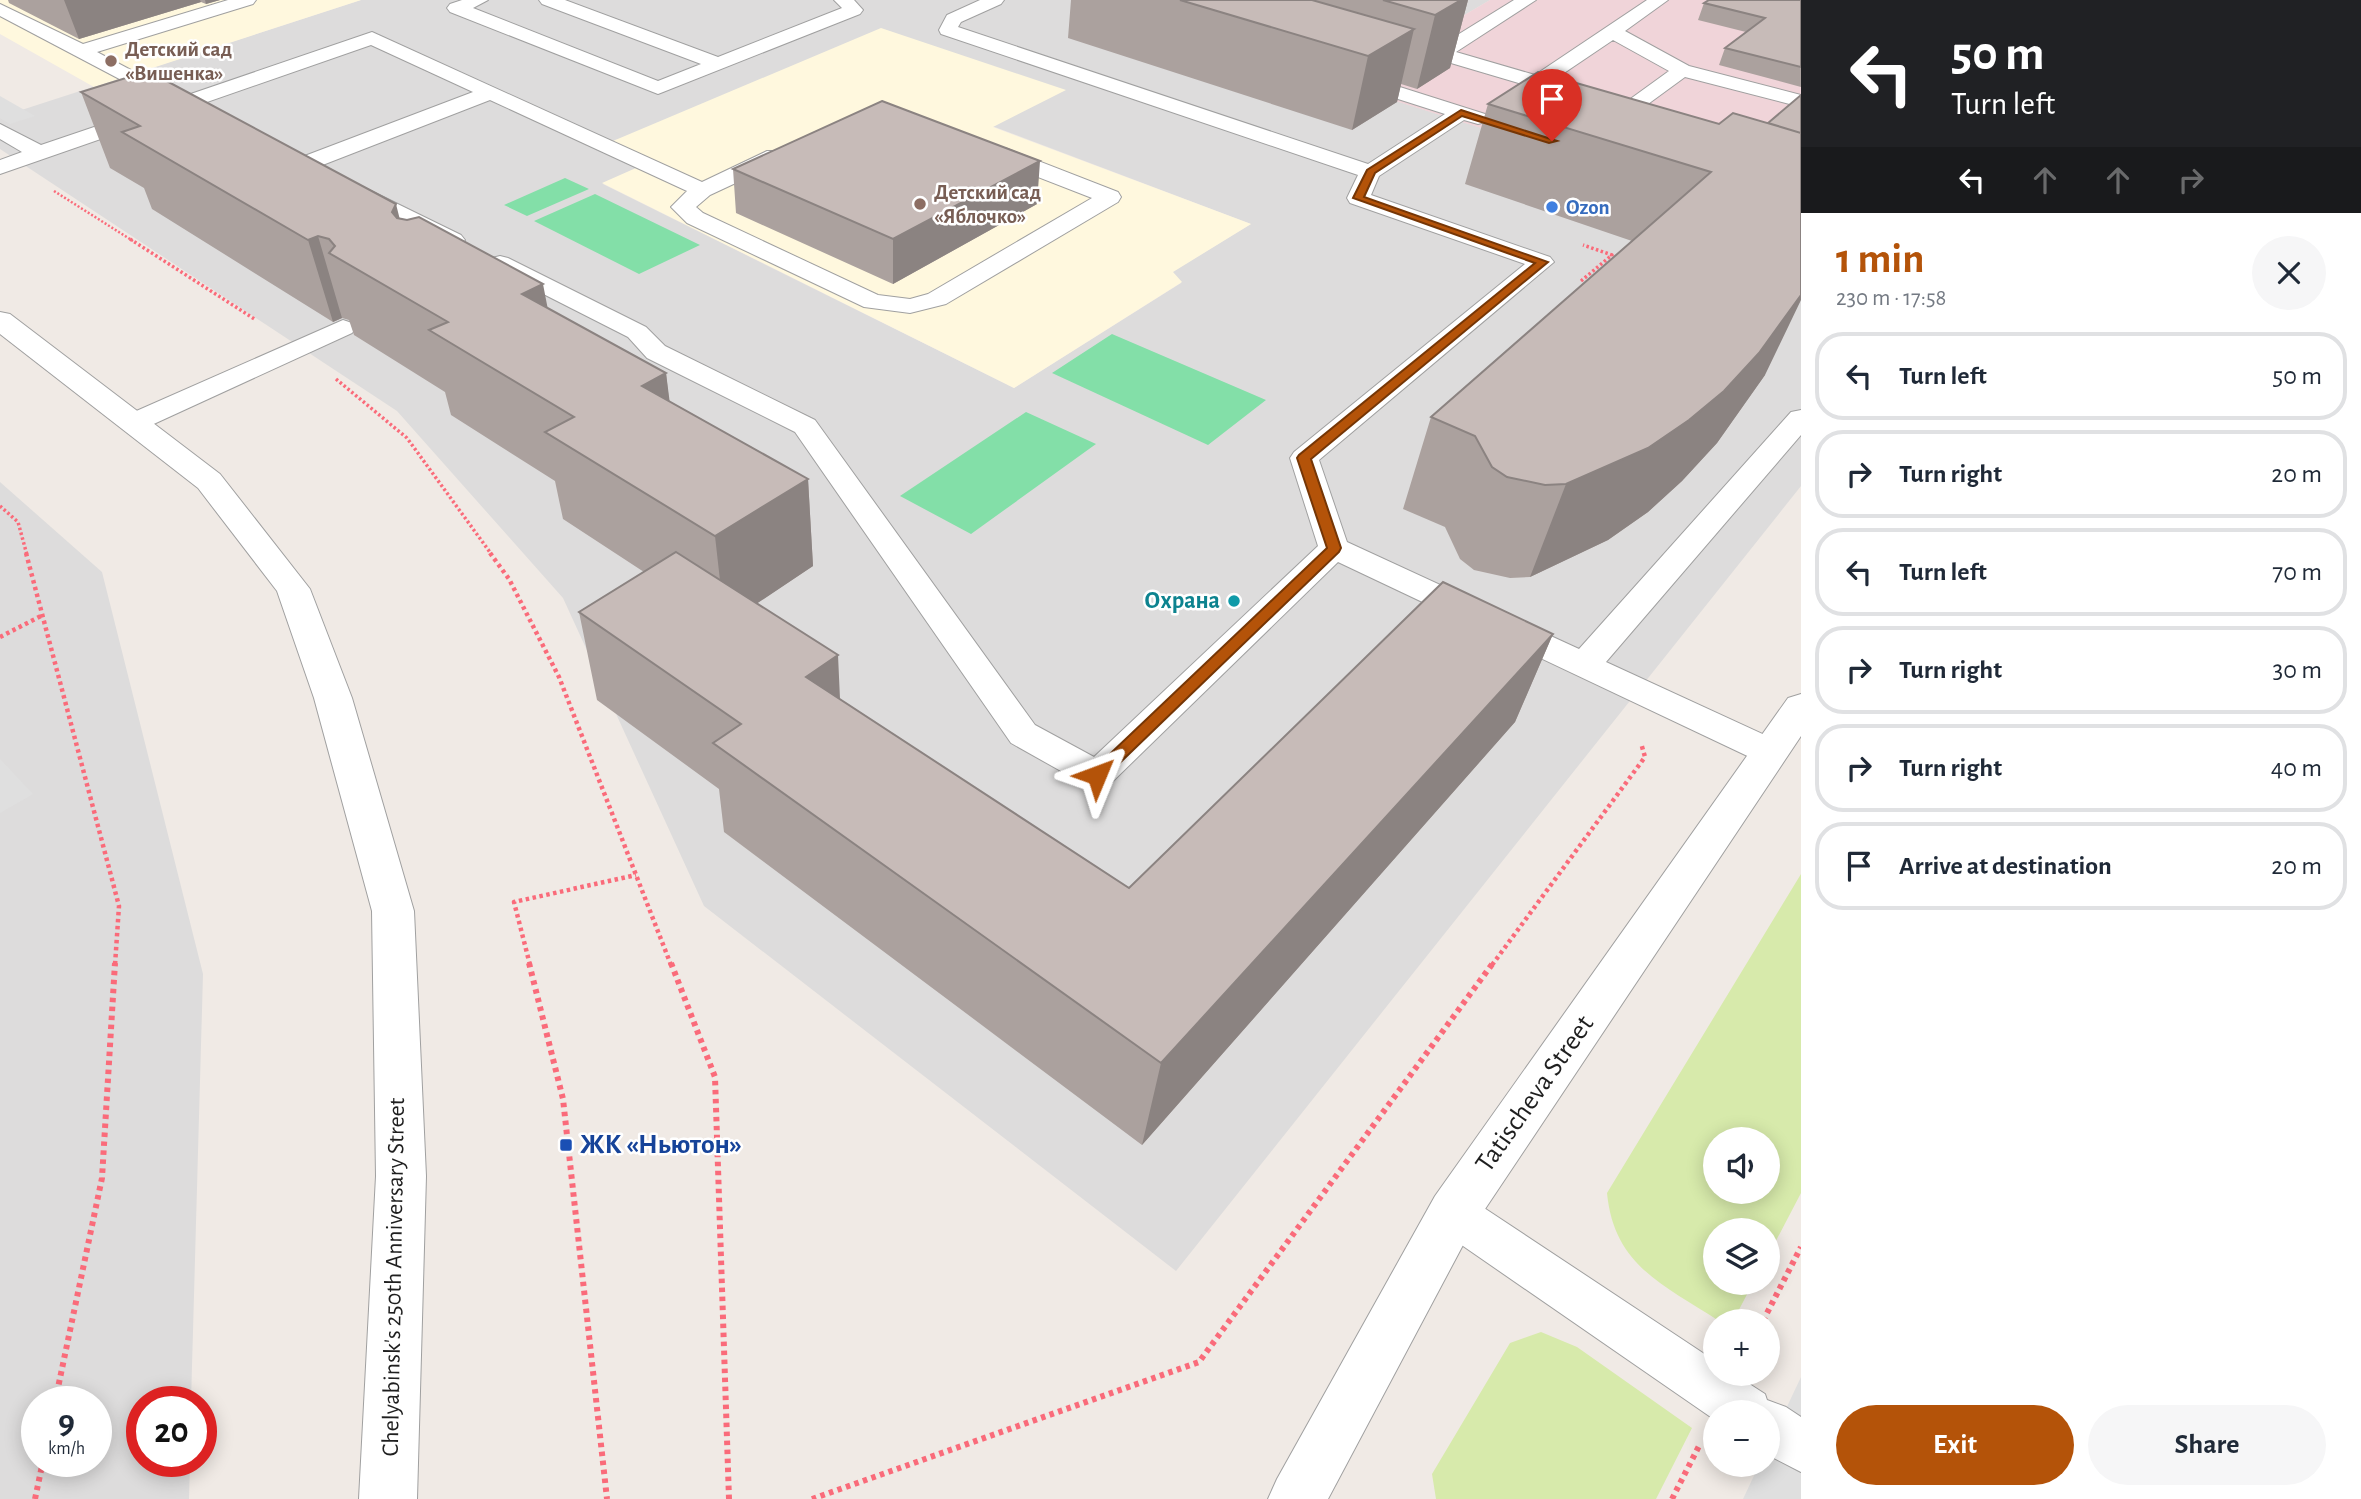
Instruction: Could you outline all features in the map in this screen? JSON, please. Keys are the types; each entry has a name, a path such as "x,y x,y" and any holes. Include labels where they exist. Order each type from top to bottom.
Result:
{"street":[{"name":"Chelyabinsk's 250th Anniversary Street","path":"0,320 209,481 293,589 333,698 393,911 401,1177 388,1499"},
{"name":"Tatischeva Street","path":"1297,1499 1453,1213 1801,707"}],"lane":[{"path":"81,51 247,0"},
{"path":"479,0 456,8 658,88 854,10 843,0"},
{"path":"548,0 719,64"},
{"path":"995,0 953,19 948,30 1370,172"},
{"path":"1440,54 1527,0"},
{"path":"1343,75 1488,121 1538,82 1659,0"},
{"path":"0,9 180,105"},
{"path":"1613,32 1682,70 1801,101"},
{"path":"5,165 372,38 702,190"},
{"path":"1401,43 1538,82"},
{"path":"1587,140 1682,70"},
{"path":"489,93 302,165 488,263 637,332 656,352 805,426 1023,734 1097,775 1334,548"},
{"path":"1461,113 1370,172 1358,198 1542,262 1304,458 1334,548 1770,752"},
{"path":"0,130 39,153"},
{"path":"799,145 702,190 682,207 695,218 873,302 910,306 937,299 1110,197 971,143"},
{"path":"135,422 343,328"},
{"path":"1584,666 1801,418"},
{"path":"1453,1213 1729,1400"},
{"path":"1780,1433 1801,1447"}],"path":[{"path":"5,165 298,347 407,438 509,579 559,677 715,1077 729,1499"},
{"path":"0,506 18,522 119,906 102,1178 58,1386"},
{"path":"0,637 43,615"},
{"path":"812,1499 1199,1362 1645,757 1622,683"},
{"path":"607,1499 563,1099 514,902 636,875"},
{"path":"1769,1309 1801,1247"},
{"path":"1672,1499 1703,1438"},
{"path":"35,1499 40,1477"}],"shaded area":[{"name":"Детский сад «Вишенка»","path":"0,0 361,0 94,87 0,34"},
{"path":"361,0 1490,0 1346,85 1801,229 1801,486 1176,1271 704,906 563,598 397,411 0,149 0,117","holes":["1065,90 992,126 1251,224 1172,272 1181,283 1014,388 603,184 655,160 614,140"]},
{"path":"1490,0 1801,0 1801,229 1345,85"},
{"name":"Детский сад «Яблочко»","path":"881,28 1066,90 993,127 1251,224 1173,272 1182,282 1014,388 602,183 654,160 613,141"},
{"path":"0,96 35,116 10,124 0,118"},
{"path":"0,482 102,572 203,974 191,1386 126,1386 126,1477 190,1477 189,1499 0,1499"},
{"path":"0,759 33,794 0,813"},
{"path":"1801,1377 1801,1499 1743,1499 1753,1477 1780,1477 1780,1422"}],"green space":[{"path":"565,178 589,189 527,216 504,205"},
{"path":"595,194 700,245 639,274 534,221"},
{"path":"1112,334 1266,400 1208,445 1052,373"},
{"path":"1026,412 1096,444 971,534 900,496"},
{"path":"1801,874 1801,1193 1780,1233 1780,1218 1703,1218 1703,1295 1747,1295 1739,1309 1703,1311 1661,1284 1631,1256 1620,1239 1607,1193"},
{"path":"1541,1332 1577,1347 1692,1428 1656,1499 1436,1499 1432,1474 1510,1343"}],"building":[{"path":"1180,0 1312,0 1414,29 1368,56"},
{"path":"1383,0 1461,0 1435,15"},
{"path":"1709,0 1801,0 1801,67 1725,48 1765,18 1704,3"},
{"path":"148,71 396,204 392,212 397,218 407,220 419,217 543,284 522,294 666,373 642,386 808,479 715,536 545,432 574,417 429,330 448,322 329,253 335,246 329,239 318,236 308,240 122,132 140,126 81,92"},
{"path":"1538,72 1719,124 1733,113 1801,133 1801,295 1759,353 1724,391 1689,420 1648,448 1566,484 1545,485 1507,477 1492,467 1475,436 1431,417 1711,172 1488,104"},
{"path":"1801,95 1801,133 1768,123"},
{"path":"882,101 1040,161 893,239 733,169"},
{"path":"676,552 838,655 806,677 1129,888 1443,582 1553,634 1161,1063 713,743 741,724 579,612"}],"place":[{"name":"Детский сад «Вишенка»","path":"111,61"},
{"name":"Детский сад «Яблочко»","path":"920,204"},
{"name":"Ozon","path":"1552,207"},
{"name":"Охрана","path":"1234,601"},
{"name":"ЖК «Ньютон»","path":"566,1145"}],"route":[{"path":"1097,775 1334,548 1304,458 1542,262 1358,198 1370,172 1461,113 1552,141"}]}
